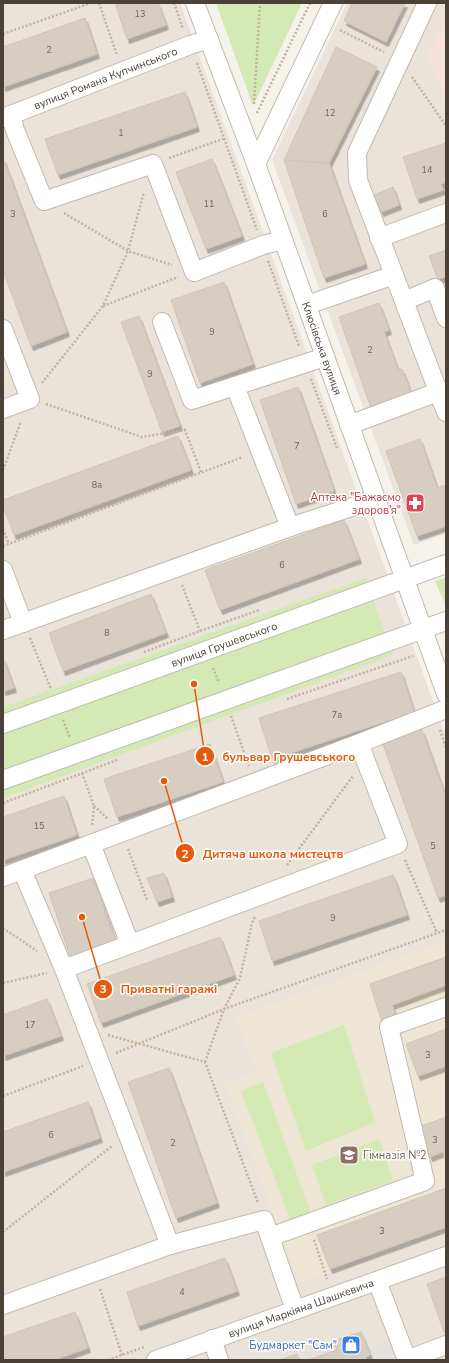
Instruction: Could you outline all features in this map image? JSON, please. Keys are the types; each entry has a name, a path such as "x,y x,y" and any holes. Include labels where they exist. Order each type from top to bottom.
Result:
{"street":[{"name":"Клюсівська вулиця","path":"195,3 256,164 446,694"},
{"path":"256,164 333,3"},
{"path":"427,3 357,153 358,180 404,301 438,370 438,392 446,412"},
{"name":"вулиця Романа Купчинського","path":"7,117 190,45 209,39"},
{"path":"7,117 15,130 44,201 152,164 194,272 263,245 283,240"},
{"path":"380,238 446,214"},
{"path":"307,305 394,275"},
{"path":"404,301 435,288 446,318"},
{"path":"162,322 192,400 325,357"},
{"path":"3,329 30,399 3,409"},
{"path":"235,386 290,527"},
{"path":"349,425 438,392"},
{"path":"3,630 375,498"},
{"name":"вулиця Грушевського","path":"3,724 446,564"},
{"path":"3,570 23,623"},
{"path":"3,780 446,621"},
{"path":"3,878 254,782 362,751 446,709"},
{"path":"64,969 398,844 362,751"},
{"path":"91,844 130,944"},
{"path":"22,870 64,969 170,1245"},
{"path":"270,1237 425,1181 389,1027 446,1006"},
{"path":"3,1305 170,1245 264,1220 295,1310"},
{"name":"вулиця Маркіяна Шашкевича","path":"156,1360 446,1256"},
{"path":"377,1281 407,1360 446,1345"},
{"path":"212,1339 219,1360"}],"path":[{"path":"3,34 91,3"},
{"path":"99,3 117,55"},
{"path":"254,105 260,3"},
{"path":"256,114 310,3"},
{"path":"3,470 30,399 103,306 128,251 152,164 223,139"},
{"path":"44,201 128,251 194,272"},
{"path":"103,306 194,272"},
{"path":"30,399 142,437 185,430 201,472"},
{"path":"3,546 260,450"},
{"path":"3,530 9,544"},
{"path":"176,569 232,718 254,782"},
{"path":"23,623 57,705 94,806 91,844"},
{"path":"284,700 413,656"},
{"path":"232,718 239,716"},
{"path":"286,868 362,751"},
{"path":"3,803 120,759"},
{"path":"121,832 147,900"},
{"path":"398,844 437,933"},
{"path":"264,1220 205,1062 224,1009 240,978 252,923 267,893"},
{"path":"3,928 39,953"},
{"path":"3,1096 99,1060 224,1009 446,930"},
{"path":"3,983 64,969"},
{"path":"87,1029 205,1062"},
{"path":"3,1232 127,1134"},
{"path":"309,1223 327,1279"},
{"path":"94,1272 122,1355"}],"shaded area":[{"path":"3,3 180,3 446,737 446,1360 3,1360"},
{"path":"347,3 446,3 446,533 414,545 272,160"},
{"path":"446,21 446,104 428,55"},
{"path":"3,357 13,383 3,387"},
{"name":"Гімназія №2","path":"446,941 446,1227 330,1269 299,1283 225,1084 256,1072 236,1017"},
{"path":"361,1332 368,1349 388,1341 396,1360 280,1360"}],"green space":[{"path":"216,3 302,3 253,106"},
{"path":"446,577 446,606 435,581"},
{"path":"366,578 368,589 3,718 3,707"},
{"path":"373,600 385,634 3,772 3,733"},
{"path":"390,645 393,655 3,798 3,786"},
{"path":"344,1025 375,1122 306,1151 271,1053"},
{"path":"263,1082 311,1213 291,1221 241,1091"},
{"path":"379,1139 393,1181 326,1205 312,1165"}],"building":[{"path":"115,3 158,3 166,25 127,39"},
{"path":"352,3 405,3 386,42 344,21"},
{"path":"85,18 97,54 3,87 3,47"},
{"path":"336,47 377,67 329,163 284,160"},
{"path":"185,92 197,127 58,175 45,139"},
{"path":"446,143 446,182 441,184 443,190 417,199 403,157"},
{"path":"3,158 67,332 31,346 3,271"},
{"path":"212,159 242,236 206,249 176,172"},
{"path":"284,160 329,163 365,264 324,278"},
{"path":"393,187 399,205 381,212 374,195"},
{"path":"446,250 446,279 445,277 438,279 429,256"},
{"path":"224,282 253,364 200,383 171,300"},
{"path":"379,303 389,330 384,332 398,370 402,369 411,393 371,408 339,317"},
{"path":"139,316 180,426 162,432 121,322"},
{"path":"298,387 334,491 296,504 260,400"},
{"path":"178,436 191,470 14,535 3,506 3,500"},
{"path":"420,439 437,488 446,485 446,526 417,536 386,451"},
{"path":"344,520 359,559 220,610 205,570"},
{"path":"151,594 166,633 63,671 49,633"},
{"path":"3,658 14,688 3,691"},
{"path":"401,672 414,712 272,759 259,718"},
{"path":"422,730 446,798 446,895 438,898 383,744"},
{"path":"210,744 223,782 117,817 104,779"},
{"path":"64,796 77,835 3,860 3,817"},
{"path":"164,873 172,897 157,902 147,878"},
{"path":"393,875 407,915 272,961 259,921"},
{"path":"93,878 115,940 70,956 49,893"},
{"path":"220,937 234,975 101,1023 87,984"},
{"path":"446,957 446,985 392,1005 397,1020 383,1025 370,984"},
{"path":"47,999 61,1036 3,1056 3,1015"},
{"path":"446,1029 446,1066 418,1076 406,1044"},
{"path":"169,1068 217,1203 176,1218 128,1082"},
{"path":"88,1102 100,1138 3,1172 3,1132"},
{"path":"446,1117 446,1161 443,1152 430,1157 419,1127"},
{"path":"446,1188 446,1227 330,1269 317,1235"},
{"path":"225,1258 237,1291 138,1326 127,1292"},
{"path":"446,1277 446,1331 444,1332 427,1284"},
{"path":"75,1312 88,1348 53,1360 3,1360 3,1337"},
{"name":"Будмаркет \"Сам\"","path":"361,1332 370,1355 366,1357 367,1360 308,1360 337,1350 333,1341"},
{"name":"Будмаркет \"Сам\"","path":"297,1354 299,1360 280,1360"}],"place":[{"name":"Аптека \"Бажаємо здоров'я\"","path":"415,503"},
{"name":"бульвар Грушевського","path":"194,684"},
{"name":"Дитяча школа мистецтв","path":"164,781"},
{"name":"Приватні гаражі","path":"82,917"},
{"name":"Гімназія №2","path":"349,1155"},
{"name":"Будмаркет \"Сам\"","path":"351,1345"}]}
